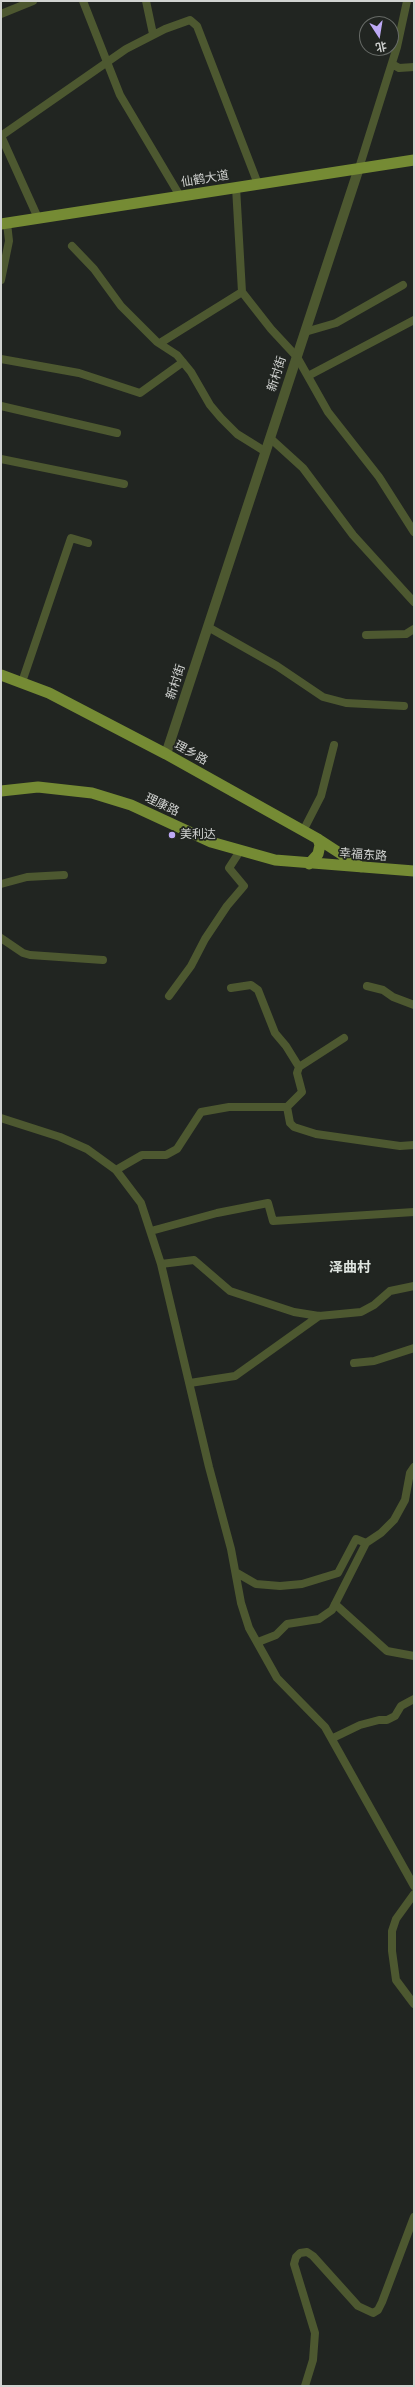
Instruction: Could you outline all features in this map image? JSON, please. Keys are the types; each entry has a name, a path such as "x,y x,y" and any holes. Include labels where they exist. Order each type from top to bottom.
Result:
{"main road":[{"name":"仙鹤大道","path":"4,224 414,160"},
{"name":"理乡路","path":"1,675 22,682 59,698 166,754 318,839 362,868"},
{"name":"理康路","path":"1,791 51,787 92,793 131,805 211,842 275,860 309,864"},
{"path":"309,864 318,854 320,845 318,839"},
{"name":"幸福东路","path":"309,864 414,871"}],"street":[{"path":"1,14 33,1"},
{"path":"83,1 106,64 120,95 180,196"},
{"path":"146,1 153,34"},
{"name":"新村街","path":"166,754 359,168 410,3"},
{"path":"38,218 1,136 126,49 153,34 186,20 193,21 258,184"},
{"path":"392,64 398,68 414,67"},
{"path":"236,187 242,292 271,329 297,357 328,412 379,477 414,532"},
{"path":"1,280 9,241 4,224"},
{"path":"72,246 94,269 121,306 160,343 177,355 210,405 221,418 237,434 266,452"},
{"path":"305,332 336,323 403,285"},
{"path":"160,343 242,292"},
{"path":"308,376 414,320"},
{"path":"1,359 78,373 140,393 183,362"},
{"path":"1,406 117,433"},
{"path":"270,438 303,468 353,535 414,602"},
{"path":"1,459 124,484"},
{"path":"22,682 71,538 88,543"},
{"path":"208,627 277,666 322,697 346,703 404,706"},
{"path":"366,635 406,634 414,629"},
{"path":"303,831 321,796 334,745"},
{"path":"169,996 192,966 205,939 227,906 244,886 229,868 240,851"},
{"path":"1,884 27,877 64,875"},
{"path":"1,938 23,953 66,958 103,960"},
{"path":"231,988 251,985 258,990 275,1034 286,1046 299,1068"},
{"path":"367,986 383,990 393,997 414,1005"},
{"path":"116,1170 142,1155 166,1155 177,1148 201,1112 229,1107 287,1107 302,1092 297,1073 299,1068 344,1038"},
{"path":"287,1107 290,1123 294,1127 316,1134 400,1146 414,1145"},
{"path":"1,1118 79,1145 100,1157 116,1170 141,1203 162,1264 209,1467 237,1573 241,1603 249,1628 277,1678 310,1710 333,1738 414,1886"},
{"path":"151,1231 268,1203 274,1222 414,1212"},
{"path":"162,1264 194,1260 230,1291 294,1312 319,1316 361,1312 374,1305 390,1291 414,1286"},
{"path":"190,1383 235,1376 319,1316"},
{"path":"354,1363 374,1361 414,1348"},
{"path":"258,1642 276,1635 287,1624 319,1619 332,1610 366,1543 381,1533 394,1520 405,1500 410,1473 414,1467"},
{"path":"237,1573 256,1584 280,1586 302,1584 338,1573 356,1539 366,1543"},
{"path":"335,1604 387,1651 414,1656"},
{"path":"333,1738 360,1725 379,1720 388,1720 395,1716 401,1706 414,1699"},
{"path":"414,1894 396,1919 392,1931 392,1951 396,1980 414,2004"},
{"path":"305,2386 313,2360 315,2333 294,2264 296,2256 300,2253 307,2252 313,2256 358,2306 373,2313 378,2310 382,2302 414,2217"}],"place":[{"name":"美利达","path":"172,835"}],"district":[{"name":"泽曲村","path":"350,1268"}]}
